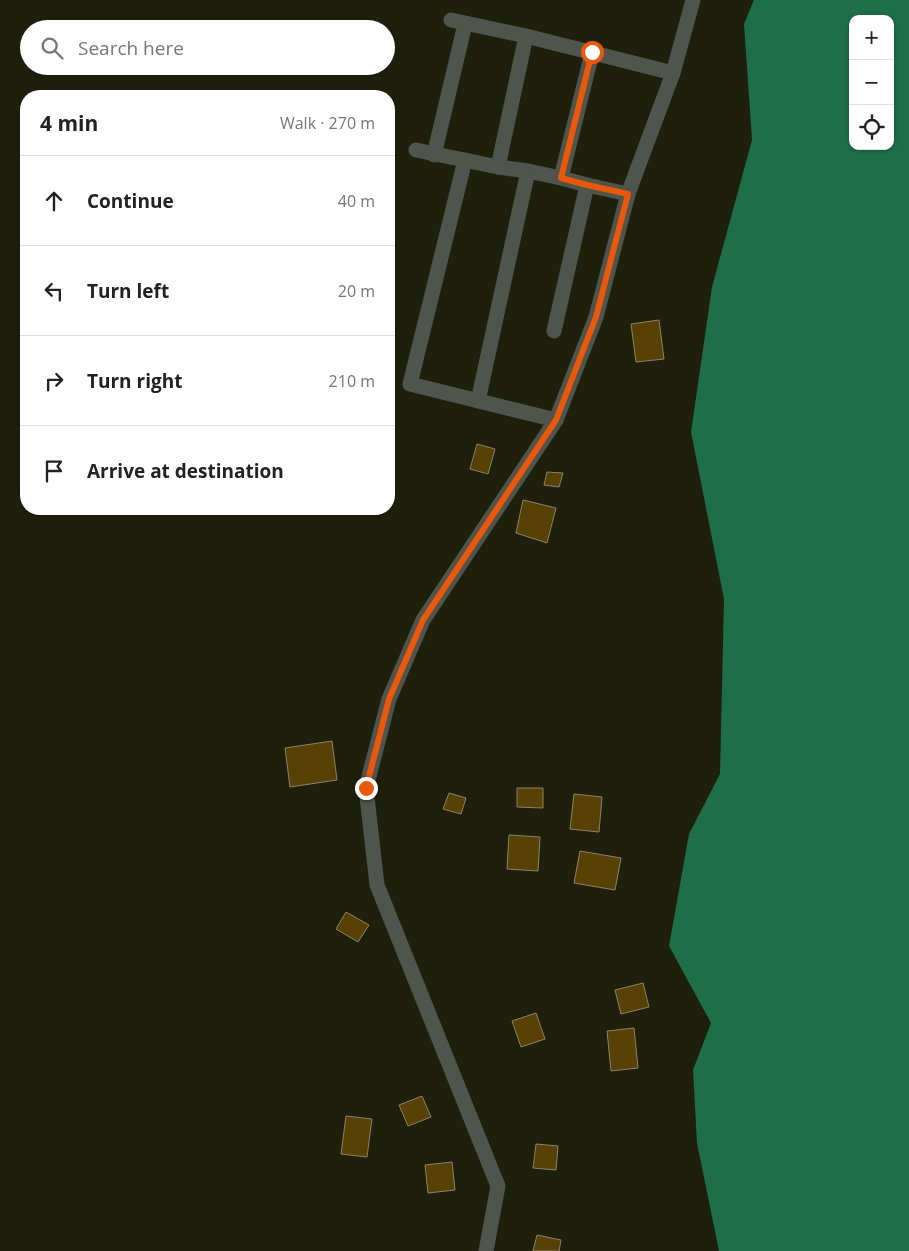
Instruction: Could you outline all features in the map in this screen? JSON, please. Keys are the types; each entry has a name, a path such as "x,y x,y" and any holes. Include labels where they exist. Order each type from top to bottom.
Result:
{"street":[{"path":"486,1251 498,1186 377,885 366,788 389,699 423,620 556,420 596,317 628,194 673,73 693,0"},
{"path":"434,154 458,22 526,36 673,73"},
{"path":"498,167 526,36"},
{"path":"561,178 592,52"},
{"path":"416,150 561,178 628,194"},
{"path":"465,160 410,384 556,420"},
{"path":"478,401 528,172"},
{"path":"554,331 587,185"}],"shaded area":[{"path":"754,0 909,0 909,1251 719,1251 697,1143 693,1070 711,1023 669,946 689,834 720,774 724,599 691,432 712,287 752,140 744,24"}],"building":[{"path":"659,320 664,359 636,362 631,324"},
{"path":"477,444 495,449 488,474 470,469"},
{"path":"547,472 563,473 559,487 544,485"},
{"path":"523,500 556,508 547,543 516,533"},
{"path":"332,741 337,780 290,787 285,748"},
{"path":"517,788 543,788 543,808 517,807"},
{"path":"449,793 466,798 461,814 443,809"},
{"path":"574,794 602,797 599,832 570,829"},
{"path":"509,835 540,837 538,871 507,869"},
{"path":"580,851 621,858 615,890 574,883"},
{"path":"346,912 369,925 358,942 336,929"},
{"path":"643,983 649,1007 621,1014 615,990"},
{"path":"536,1013 545,1039 521,1047 512,1021"},
{"path":"634,1028 638,1068 611,1071 607,1031"},
{"path":"422,1096 431,1117 408,1126 399,1105"},
{"path":"346,1116 372,1119 367,1157 341,1154"},
{"path":"536,1144 558,1146 556,1170 533,1168"},
{"path":"452,1162 455,1190 428,1193 425,1165"},
{"path":"537,1235 561,1240 559,1251 533,1251"}],"route":[{"path":"366,788 389,699 423,620 556,420 596,317 628,194 561,178 592,52"}]}
